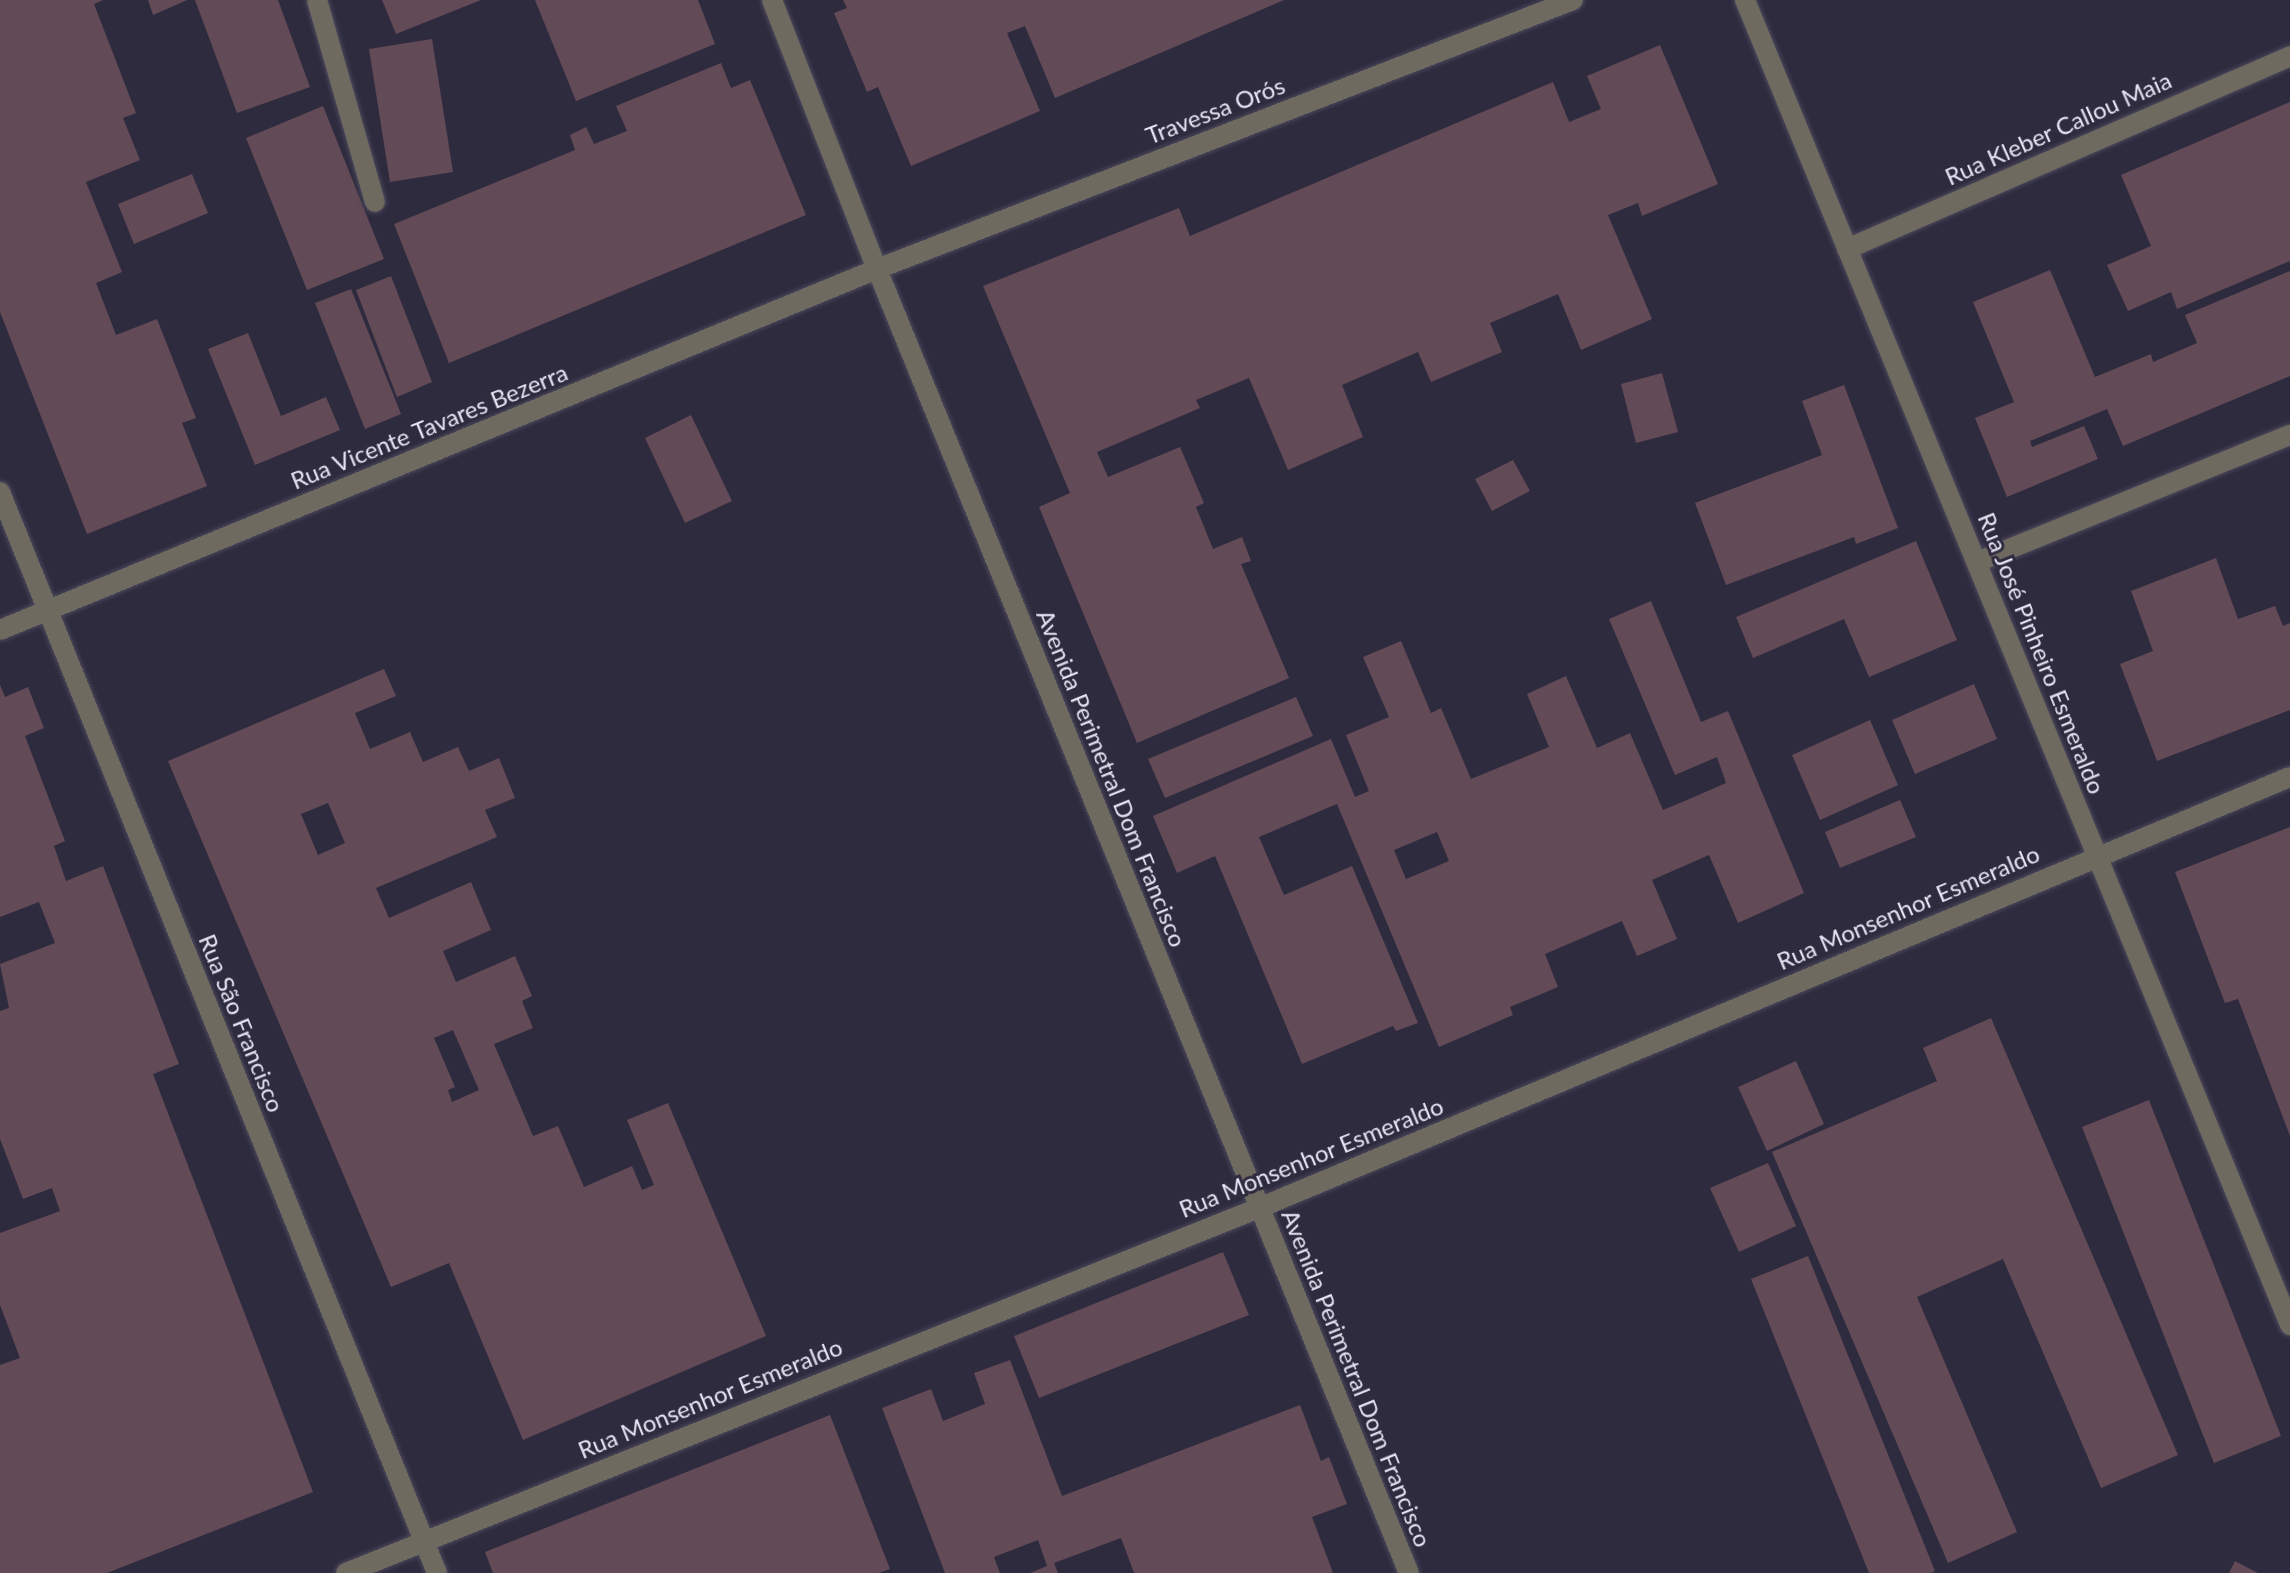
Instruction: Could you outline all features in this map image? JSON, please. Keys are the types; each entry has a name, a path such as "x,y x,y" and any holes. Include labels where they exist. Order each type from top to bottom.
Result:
{"street":[{"path":"317,0 375,202"},
{"name":"Avenida Perimetral Dom Francisco","path":"772,0 877,269 1409,1573"},
{"name":"Travessa Orós","path":"877,269 1573,0"},
{"name":"Rua José Pinheiro Esmeraldo","path":"1745,0 2290,1325"},
{"name":"Rua Kleber Callou Maia","path":"1847,249 2290,56"},
{"name":"Rua Vicente Tavares Bezerra","path":"0,630 877,269"},
{"path":"1977,562 2290,435"},
{"name":"Rua São Francisco","path":"0,492 437,1573"},
{"name":"Rua Monsenhor Esmeraldo","path":"346,1573 1259,1208 2290,777"}],"building":[{"path":"0,0 103,0 94,4 136,113 123,118 140,160 86,182 122,272 96,283 116,335 157,319 196,418 182,423 207,486 87,534 0,312"},
{"path":"148,0 187,0 153,15"},
{"path":"195,0 278,0 310,87 237,113"},
{"path":"382,0 481,0 396,34"},
{"path":"535,0 698,0 715,44 576,101"},
{"path":"843,0 1284,0 1055,98 1025,26 1007,33 1040,111 911,166 878,87 867,92 834,13 847,8"},
{"path":"432,39 453,172 390,182 369,49"},
{"path":"1660,45 1718,184 1642,216 1638,203 1608,215 1652,319 1581,350 1558,294 1490,323 1502,352 1431,382 1418,352 1342,385 1363,437 1288,470 1249,378 1196,400 1200,408 1097,452 1108,477 1180,447 1204,503 1196,507 1213,549 1242,537 1251,561 1241,564 1289,678 1137,743 1039,507 1070,493 983,286 1179,208 1190,236 1553,82 1569,122 1601,109 1587,76"},
{"path":"721,63 731,88 750,80 806,215 449,363 394,224 575,150 570,135 586,127 594,144 627,131 616,106"},
{"path":"2290,102 2290,261 2177,309 2171,292 2128,311 2107,265 2151,246 2121,175"},
{"path":"323,106 384,259 307,290 246,138"},
{"path":"192,174 208,213 134,244 118,204"},
{"path":"2050,270 2095,377 2151,354 2153,362 2197,343 2185,315 2290,271 2290,376 2123,446 2107,409 2030,441 2032,447 2084,426 2098,459 2007,497 1975,418 2014,402 1973,302"},
{"path":"391,276 432,382 397,397 356,290"},
{"path":"351,289 401,414 365,429 315,303"},
{"path":"248,333 281,416 326,397 340,430 255,465 208,349"},
{"path":"1662,373 1678,432 1636,443 1621,384"},
{"path":"1844,385 1898,528 1856,544 1854,537 1726,585 1695,503 1822,455 1802,401"},
{"path":"691,415 732,501 685,523 645,438"},
{"path":"1513,460 1530,491 1492,511 1475,479"},
{"path":"1916,541 1957,640 1869,677 1844,619 1753,658 1736,617"},
{"path":"2216,558 2238,619 2275,606 2283,626 2290,623 2290,710 2157,761 2120,664 2153,651 2131,591"},
{"path":"1651,601 1701,722 1728,711 1804,893 1738,923 1709,855 1652,880 1677,939 1637,956 1622,921 1545,954 1558,987 1510,1007 1513,1015 1439,1047 1337,804 1259,837 1284,895 1352,866 1418,1023 1396,1031 1393,1026 1302,1064 1215,856 1177,873 1153,816 1331,739 1355,797 1369,791 1346,735 1389,717 1363,657 1401,641 1431,713 1441,708 1471,779 1549,747 1527,694 1566,676 1597,748 1630,733 1663,810 1726,783 1717,757 1675,775 1609,619","holes":["1437,832 1449,861 1406,879 1394,850"]},
{"path":"384,669 396,696 355,713 370,749 410,732 423,762 458,747 469,771 499,758 515,798 485,810 497,837 376,888 389,918 471,882 491,930 443,951 456,982 515,956 532,996 522,1001 533,1028 494,1044 533,1136 558,1126 584,1187 632,1166 642,1190 654,1185 627,1120 668,1103 766,1336 523,1440 449,1263 391,1287 168,761","holes":["328,803 345,843 318,855 301,814","453,1030 479,1090 452,1102 448,1090 455,1087 434,1038"]},
{"path":"1974,684 1997,739 1915,774 1892,720"},
{"path":"0,685 5,697 28,687 44,728 25,736 65,841 54,846 66,881 103,866 179,1064 153,1074 313,1492 107,1573 0,1573 0,1365 20,1358 0,1305 0,1233 60,1211 52,1188 23,1199 0,1139 0,1011 9,1008 0,964 55,943 39,902 0,917"},
{"path":"1296,697 1313,736 1165,798 1148,759"},
{"path":"1870,720 1898,785 1820,820 1792,755"},
{"path":"1900,800 1916,837 1840,868 1825,832"},
{"path":"2290,827 2290,1136 2238,999 2225,1003 2175,872"},
{"path":"1991,1018 2178,1455 2101,1488 2003,1259 1917,1297 2017,1532 1948,1563 1772,1152 1937,1081 1923,1048"},
{"path":"1796,1061 1824,1124 1767,1151 1738,1087"},
{"path":"2149,1100 2281,1436 2214,1463 2082,1127"},
{"path":"1768,1163 1796,1226 1739,1252 1710,1188"},
{"path":"1223,1252 1249,1315 1039,1398 1014,1336"},
{"path":"1808,1256 1935,1571 1931,1573 1869,1573 1751,1279"},
{"path":"1010,1360 1062,1496 1300,1405 1321,1461 1329,1457 1347,1504 1312,1517 1333,1573 1134,1573 1121,1538 1054,1563 1058,1573 1030,1573 1047,1566 1038,1540 994,1557 1000,1573 945,1573 882,1408 931,1389 943,1421 985,1404 974,1373"},
{"path":"830,1415 890,1569 879,1573 493,1573 485,1552"},
{"path":"2235,1561 2258,1573 2229,1573"}]}
